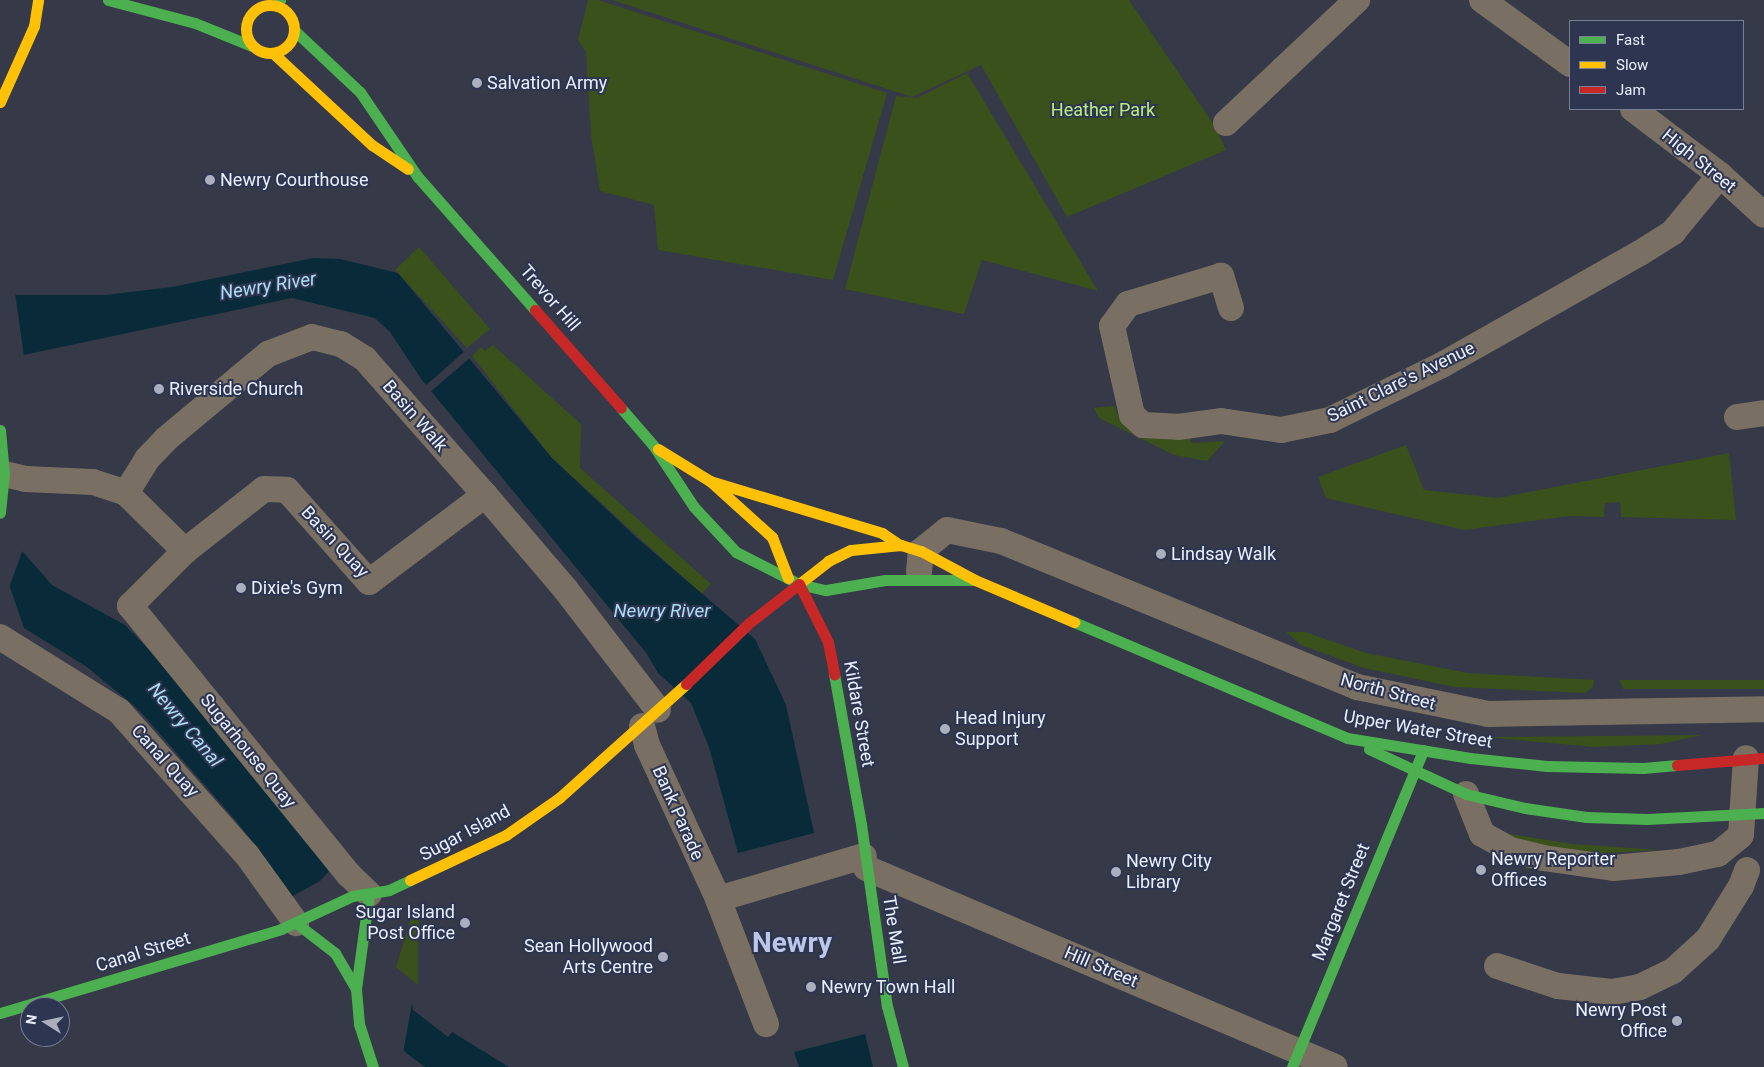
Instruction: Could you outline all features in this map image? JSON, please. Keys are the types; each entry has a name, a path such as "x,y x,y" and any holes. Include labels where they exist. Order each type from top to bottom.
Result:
{"main road":[{"path":"0,102 34,26 38,0"},
{"path":"108,0 186,20 252,46"},
{"path":"248,0 262,6 279,3 291,16 295,31 288,46 274,54 258,51 247,39 246,23 262,6"},
{"name":"Trevor Hill","path":"295,31 360,92 417,176 653,445 694,507 736,552 799,584"},
{"name":"Trevor Hill","path":"274,54 372,145 417,176"},
{"path":"0,430 4,474 0,513"},
{"name":"Trevor Hill","path":"653,445 710,481 772,537 788,578"},
{"name":"Upper Water Street","path":"710,481 882,533 975,580 1347,738 1547,766 1643,768 1755,758"},
{"path":"799,584 828,561 851,550 911,548"},
{"name":"Upper Water Street","path":"799,584 826,590 886,580 975,580"},
{"name":"Sugar Island","path":"305,926 360,895 389,890 506,835 559,798 658,710 753,619 799,584"},
{"name":"Kildare Street","path":"799,584 828,642 861,824 858,862"},
{"path":"1347,738 1413,772 1466,794 1586,816 1750,821"},
{"name":"Margaret Street","path":"1295,1059 1423,750"},
{"name":"The Mall","path":"858,862 887,1006 903,1067"},
{"path":"360,895 367,920 356,989 359,1024 373,1067"},
{"path":"305,926 335,953 356,989"},
{"name":"Canal Street","path":"0,1013 305,926"}],"street":[{"path":"1226,123 1357,0"},
{"path":"1482,0 1569,63"},
{"name":"High Street","path":"1634,110 1720,175 1764,215"},
{"name":"Saint Clare's Avenue","path":"1231,308 1221,276 1128,304 1112,326 1132,415 1143,424 1178,427 1221,421 1281,430 1330,420 1442,365 1640,253 1673,232 1720,175"},
{"name":"Basin Walk","path":"126,493 147,459 166,439 268,354 312,337 341,344 364,359 485,495 566,590 658,710"},
{"path":"1737,417 1764,413"},
{"path":"4,474 25,479 92,482 126,493 185,551"},
{"name":"Basin Quay","path":"130,606 185,551 264,489 287,490 369,582 485,495"},
{"name":"North Street","path":"911,548 947,530 1001,541 1358,687 1424,704 1488,714 1764,709"},
{"path":"911,548 918,581"},
{"name":"Sugarhouse Quay","path":"130,606 349,875 360,895"},
{"name":"Canal Quay","path":"0,636 119,711 211,812 305,926"},
{"name":"Bank Parade","path":"658,710 647,745 718,898 766,1024"},
{"path":"1497,966 1558,986 1612,992 1640,987 1673,970 1708,939 1741,886 1756,873 1750,821 1755,758"},
{"path":"1466,794 1482,834 1511,850 1543,858 1613,868 1679,862 1718,854 1750,821"},
{"path":"718,898 746,893 858,862"},
{"name":"Hill Street","path":"858,862 1295,1059 1335,1067"}],"green space":[{"path":"588,0 598,0 887,93 833,280 658,250 654,205 600,191 591,135 586,52 578,40"},
{"name":"Heather Park","path":"612,0 1129,0 1216,128 1226,150 1067,217 981,65 912,97"},
{"path":"967,73 1098,291 982,260 964,314 845,289 896,96 917,98"},
{"path":"419,247 490,329 467,348 395,270"},
{"path":"493,345 581,424 580,468 711,584 701,594 552,458 472,356 481,347 485,351"},
{"path":"1114,406 1123,425 1134,434 1190,437 1191,443 1225,441 1207,461 1174,455 1099,418 1094,408"},
{"path":"1406,445 1424,490 1498,498 1729,453 1736,520 1621,517 1620,502 1605,503 1604,517 1570,516 1464,530 1326,498 1318,477"},
{"path":"1286,632 1305,632 1366,653 1468,673 1594,680 1593,687 1585,693 1455,687 1364,668 1301,645"},
{"path":"1619,680 1764,680 1764,689 1623,689"},
{"path":"1702,735 1661,744 1594,747 1486,737"},
{"path":"1498,832 1573,844 1660,850 1586,854 1543,848"},
{"path":"415,905 422,935 418,936 418,985 396,967"}],"water":[{"name":"Newry River","path":"313,258 340,259 398,273 552,458 637,538 755,639 786,705 814,833 738,853 709,747 691,703 658,673 647,654 422,380 390,332 375,318 292,298 0,360 14,295 105,295 172,287"},
{"name":"Newry Canal","path":"0,544 23,552 52,585 125,625 177,679 251,767 330,873 411,994 413,1010 448,1037 452,1032 509,1067 425,1067 406,1053 237,822 138,709 87,667 24,628 9,584"},
{"path":"865,1034 873,1067 799,1067 794,1052"}],"pier":[{"path":"15,293 24,356 0,363 0,296"},
{"path":"466,350 471,357 429,393 424,387"},
{"path":"0,542 23,549 9,588 0,584"},
{"path":"330,870 414,993 403,1053 291,897 320,881"}],"traffic: fast":[{"path":"108,0 195,23 252,46"},
{"path":"277,6 280,0"},
{"path":"295,31 360,92 417,176 535,310"},
{"path":"621,408 653,445 694,507 736,552 799,584 826,590 885,580 971,580"},
{"path":"0,430 4,474 0,513"},
{"path":"1074,622 1347,738 1470,758 1547,766 1643,768 1677,765"},
{"path":"834,674 861,824 887,1006 903,1067"},
{"path":"1369,749 1466,794 1525,808 1586,817 1647,819 1764,813"},
{"path":"1292,1067 1423,750"},
{"path":"0,1013 281,929 352,896 389,890 410,880"},
{"path":"369,894 356,989 359,1024 373,1067"},
{"path":"296,923 335,953 356,989"}],"traffic: slow":[{"path":"0,102 34,26 38,0"},
{"path":"265,5 275,5 284,9 290,15 293,20 294,29 293,38 284,49 275,53 265,53 256,49 250,43 246,34 246,24 250,15 256,9 265,5"},
{"path":"274,54 372,145 408,169"},
{"path":"658,449 710,481 772,537 788,578"},
{"path":"710,481 882,533 900,545"},
{"path":"799,584 828,561 851,550 901,545 921,551 975,580 1074,622"},
{"path":"410,880 506,835 559,798 686,684"}],"traffic: jam":[{"path":"535,310 621,408"},
{"path":"686,684 749,623 799,584 828,642 834,674"},
{"path":"1677,765 1764,758"}],"place":[{"name":"Salvation Army","path":"477,83"},
{"name":"Newry Courthouse","path":"210,180"},
{"name":"Riverside Church","path":"159,389"},
{"name":"Lindsay Walk","path":"1161,554"},
{"name":"Dixie's Gym","path":"241,588"},
{"name":"Head Injury Support","path":"945,729"},
{"name":"Newry Reporter Offices","path":"1481,870"},
{"name":"Newry City Library","path":"1116,872"},
{"name":"Sugar Island Post Office","path":"465,923"},
{"name":"Sean Hollywood Arts Centre","path":"663,957"},
{"name":"Newry Town Hall","path":"811,987"},
{"name":"Newry Post Office","path":"1677,1021"}],"district":[{"name":"Newry","path":"792,943"}]}
